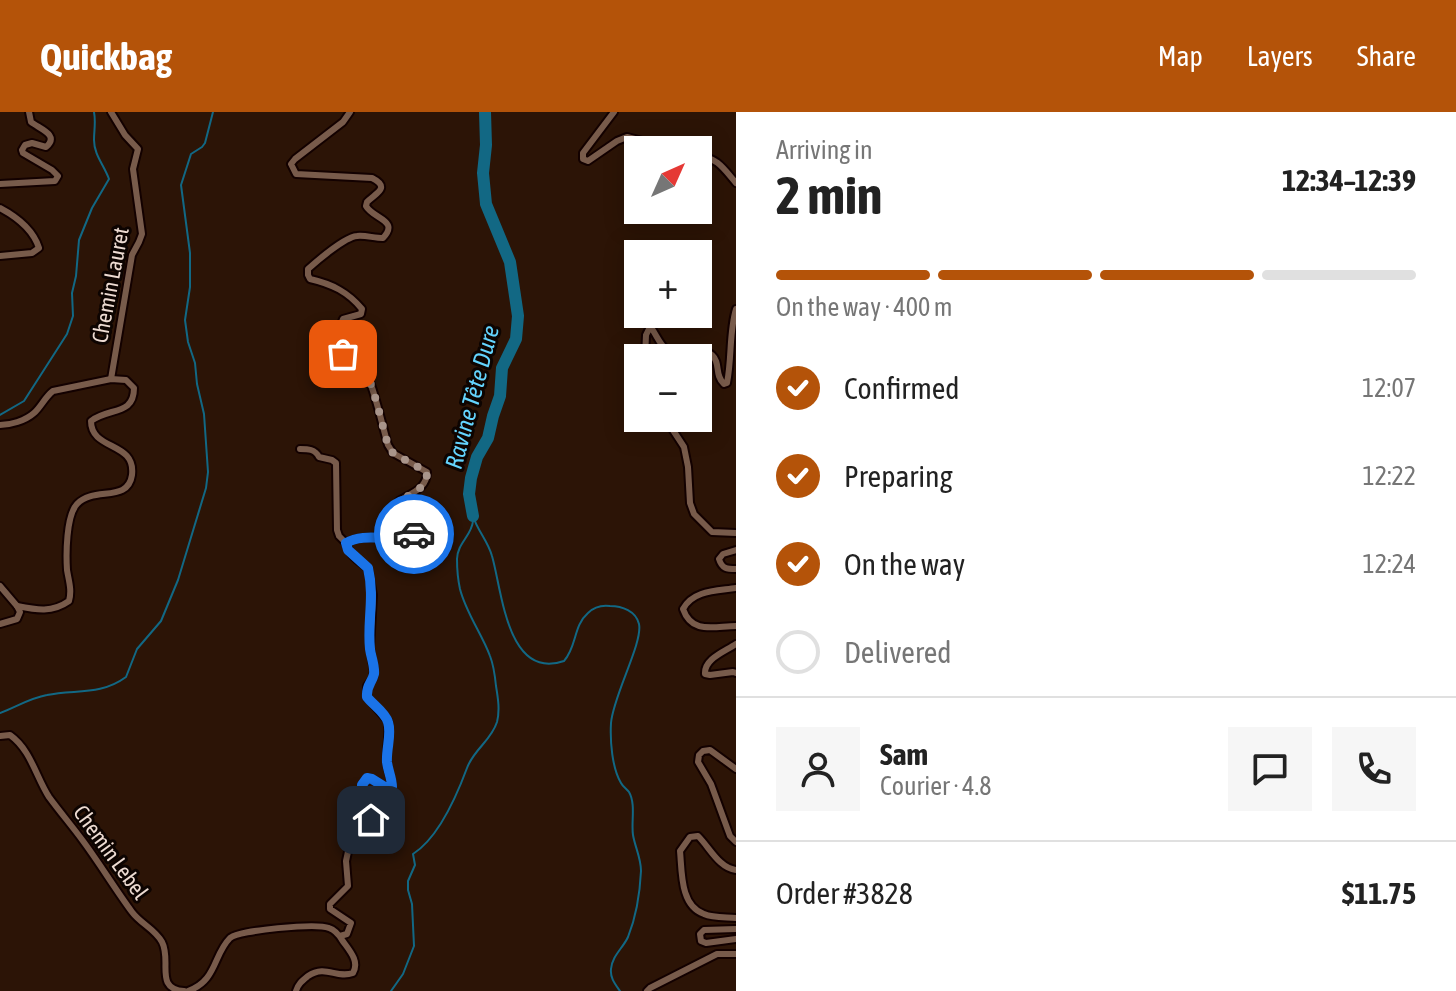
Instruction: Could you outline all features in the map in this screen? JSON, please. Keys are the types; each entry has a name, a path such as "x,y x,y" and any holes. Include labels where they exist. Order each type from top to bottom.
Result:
{"street":[{"path":"0,184 57,179 52,170 23,153 25,145 32,143 46,147 52,138 31,122 29,112"},
{"name":"Chemin Lauret","path":"111,112 138,149 133,169 142,234 132,255 111,379"},
{"path":"346,543 361,537 404,539 414,534 414,522 399,506 399,501 421,488 428,477 427,472 393,453 363,365 343,354 366,345 368,341 341,324 343,319 361,314 362,309 345,291 310,279 308,275 308,269 323,254 350,238 383,238 389,231 387,223 371,214 366,206 380,190 378,181 372,178 296,174 292,169 295,159 343,122 350,112"},
{"path":"614,112 583,153 583,159 588,161 624,138"},
{"path":"712,158 736,183"},
{"path":"0,208 22,223 34,236 39,248 32,253 0,256"},
{"path":"712,356 717,361 719,378 724,384 727,383 731,325 736,309"},
{"path":"646,344 646,335 652,329 663,344"},
{"path":"0,425 33,414 53,391 111,379 126,380 134,388 134,398 129,406 91,421 91,430 102,442 119,448 128,458 132,473 128,486 119,493 95,494 77,504 71,513 67,554 69,601 44,611 17,606"},
{"path":"674,432 684,447 694,514 712,532 736,533"},
{"path":"296,991 298,985 311,974 322,970 347,975 356,968 355,960 340,936 347,934 351,923 330,909 330,904 348,886 346,861 352,833 371,824 362,785 367,778 388,789 393,782 386,758 388,721 367,697 367,686 374,671 370,648 373,595 368,568 348,550 337,530 336,463 319,457 313,450 300,449"},
{"path":"736,550 723,554 719,559 725,569 736,569"},
{"path":"0,586 20,612 17,619 0,624"},
{"path":"736,588 706,592 687,601 683,609 692,624 703,629 736,626"},
{"path":"736,644 704,668 705,674 710,675 736,673"},
{"name":"Chemin Lebel","path":"0,736 10,735 23,746 48,795 133,913 160,938 165,947 166,980 173,990 186,991 203,983 231,937 244,931 269,931 301,925 324,927 340,936"},
{"path":"736,769 710,750 699,755 698,762 711,784 730,836 736,842"},
{"path":"736,870 722,864 698,836 690,837 680,851 689,904 704,914 736,918"},
{"path":"736,929 704,930 700,934 701,941 706,943 736,939"},
{"path":"647,991 717,954 736,954"}],"waterway":[{"path":"0,415 24,401 67,334 73,316 72,293 79,240 92,208 109,179 94,145 94,112"},
{"path":"0,713 41,696 107,687 126,677 137,649 161,621 178,580 208,472 204,414 185,320 190,287 190,253 181,185 191,154 205,143 213,112"},
{"name":"Ravine Tête Dure","path":"473,516 469,494 471,478 477,457 488,438 500,396 502,368 516,339 518,316 510,262 486,204 483,173 485,112"},
{"path":"473,516 490,551 510,629 530,658 545,664 564,661 583,618 598,607 624,608 635,616 639,624 637,644 611,723 611,746 618,777 631,797 633,835 641,871 631,929 612,964 612,978 620,991"},
{"name":"Ravine Tête Dure","path":"391,991 403,974 414,946 412,904 408,890 408,881 415,865 413,854 438,827 470,761 491,735 498,718 492,664 466,606 458,578 458,554 473,521"}],"way so far":[{"path":"343,354 363,365 393,453 427,472 426,483 399,501 402,511 414,522 414,534"}],"route":[{"path":"371,820 362,785 367,778 388,789 392,787 386,758 389,727 384,714 372,704 366,692 374,671 370,648 373,595 368,568 353,556 346,543 361,537 404,539 414,534"}]}
